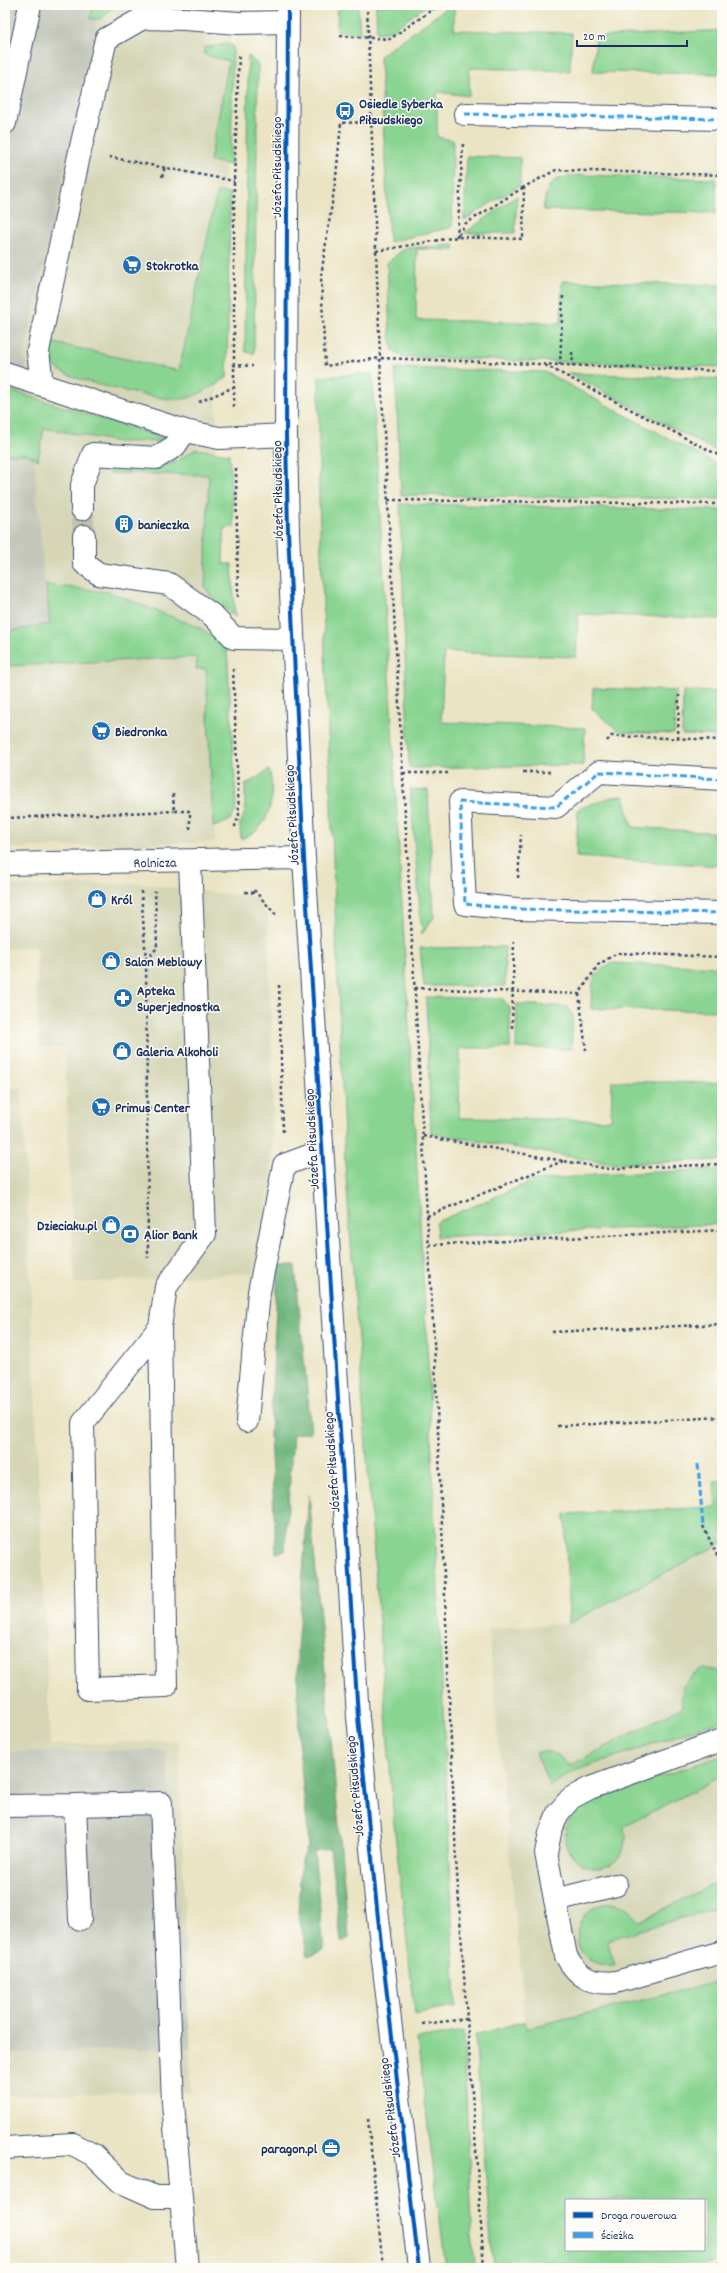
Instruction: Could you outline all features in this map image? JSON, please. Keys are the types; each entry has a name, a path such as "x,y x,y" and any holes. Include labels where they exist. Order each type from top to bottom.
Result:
{"street":[{"path":"5,123 30,5"},
{"path":"42,384 38,351 80,151 106,38 143,18 239,23 288,13"},
{"name":"Józefa Piłsudskiego","path":"288,13 286,435 293,639 304,858 358,1717 377,1909 419,2268"},
{"path":"465,114 722,119"},
{"path":"5,373 184,431 220,438 286,435"},
{"path":"82,509 82,485 93,454 156,458 175,446 184,431"},
{"path":"84,536 84,563 99,574 170,584 212,615 234,638 293,639"},
{"path":"722,779 598,772 556,807 460,802 465,904 516,909 722,913"},
{"name":"Rolnicza","path":"5,864 190,872 229,861 304,858"},
{"path":"160,1327 83,1423 88,1689 166,1686 160,1327 166,1287 205,1234 190,872"},
{"path":"247,1421 259,1292 284,1165 322,1151"},
{"path":"722,1740 590,1788 571,1798 558,1813 550,1833 546,1853 566,1956 574,1969 584,1978 601,1984 616,1982 722,1952"},
{"path":"5,1806 161,1802 173,2103 188,2268"},
{"path":"75,1805 80,1920"},
{"path":"555,1900 616,1885"},
{"path":"5,2148 73,2144 93,2156 121,2182 155,2197 181,2196"}],"path":[{"path":"367,5 370,122 380,358 429,1245 455,1851 484,2268"},
{"path":"340,36 390,39 439,5"},
{"path":"239,23 234,181 233,365 238,602 238,626 234,638 233,678 239,815 231,838 229,861 277,916 277,923"},
{"path":"457,237 465,114"},
{"path":"370,122 341,123 337,170 321,276 325,366 380,358 722,371"},
{"path":"80,151 234,181"},
{"path":"162,177 165,167"},
{"path":"457,237 466,224 524,186 556,170 722,175"},
{"path":"376,251 457,237 523,239 524,186"},
{"path":"560,365 563,294"},
{"path":"572,352 573,366"},
{"path":"542,364 722,457"},
{"path":"233,365 253,366"},
{"path":"388,500 722,504"},
{"path":"678,739 679,695"},
{"path":"173,794 174,811"},
{"path":"5,818 190,811 190,828"},
{"path":"146,960 157,948 155,881 190,872"},
{"path":"141,890 146,960 148,1261"},
{"path":"243,891 257,893"},
{"path":"586,1050 579,994 598,965 617,953 722,957"},
{"path":"279,978 284,1165"},
{"path":"415,988 579,994"},
{"path":"423,1136 609,1169 722,1164"},
{"path":"427,1216 564,1161"},
{"path":"429,1245 722,1230"},
{"path":"552,1332 722,1324"},
{"path":"557,1426 722,1417"},
{"path":"703,1526 722,1565"},
{"path":"418,2025 467,2019"},
{"path":"368,2111 383,2268"},
{"path":"700,2268 722,2262"}],"shaded area":[{"path":"5,5 100,5 24,356 50,640 5,644"},
{"path":"100,5 232,5 213,501 210,658 215,842 5,848 5,644 49,639 24,356"},
{"path":"133,883 255,897 268,917 273,1098 272,1180 254,1273 74,1283 65,1048 39,1047 36,947 5,949 5,886"},
{"path":"5,1088 22,1088 50,1745 177,1740 179,1743 191,2092 5,2095"},
{"path":"722,1536 722,1981 526,2028 488,1629 569,1623"},
{"path":"166,1750 191,2049 134,2049 5,2054 5,1752"}],"green space":[{"path":"94,5 116,5 101,19 90,19"},
{"path":"338,5 358,5 360,34 337,32"},
{"path":"376,5 427,5 391,31 377,33"},
{"path":"451,5 454,5 454,30 572,33 570,71 470,68 469,96 437,92 437,137 453,140 452,227 389,242 380,56"},
{"path":"722,30 722,74 593,72 596,37"},
{"path":"227,44 233,46 231,165 210,161 229,61 205,55 204,48"},
{"path":"248,55 258,65 254,354 245,351"},
{"path":"467,156 520,158 520,185 464,220"},
{"path":"581,175 716,179 716,213 543,210 547,192 553,182 557,179"},
{"path":"217,192 230,193 227,378 195,396 183,399 173,399 139,394 99,385 66,374 58,369 55,366 50,353 50,342 179,371"},
{"path":"517,196 515,233 465,233"},
{"path":"454,245 454,250 417,249 416,320 561,323 562,281 722,285 722,367 403,357 393,350 390,336 387,263 405,248"},
{"path":"395,368 545,372 722,467 722,499 401,495"},
{"path":"372,373 428,1363 456,2007 415,2014 394,1824 345,1163 319,501 319,377"},
{"path":"568,373 722,379 722,454"},
{"path":"5,389 164,438 159,441 119,442 44,428 38,460 26,454 5,454"},
{"path":"196,449 229,454 234,527 224,528 223,564 232,564 235,617 213,599 205,587 209,475 111,473 106,471 104,468 106,464 172,464"},
{"path":"400,504 722,510 722,619 578,614 576,657 444,652 441,722 585,728 583,765 409,768"},
{"path":"46,585 109,592 200,628 227,647 236,807 233,816 227,822 213,827 206,669 196,669 197,657 7,666 5,632 50,624"},
{"path":"593,688 676,691 674,734 620,732 592,709"},
{"path":"683,691 722,692 722,736 682,735"},
{"path":"269,770 272,795 268,812 261,826 255,832 241,839 240,825 245,812 245,785"},
{"path":"410,789 428,790 434,917 422,934"},
{"path":"624,796 632,827 722,833 722,866 576,857 578,809 612,797"},
{"path":"505,947 505,986 424,986 420,948"},
{"path":"612,963 722,967 722,1011 591,1009 593,982 599,972"},
{"path":"426,997 503,999 510,1008 510,1048 460,1048 459,1118 611,1120 612,1081 722,1083 722,1160 612,1164 431,1133"},
{"path":"517,1004 568,1007 573,1016 571,1049 516,1048"},
{"path":"722,1169 722,1224 437,1237 436,1222 533,1181 595,1175"},
{"path":"278,1265 295,1265 311,1432 293,1434 285,1551 276,1553 270,1435"},
{"path":"722,1480 722,1543 569,1623 565,1514 716,1507 714,1481"},
{"path":"309,1495 349,1938 341,1942 330,1849 314,1851 324,1950 308,1956 298,1913 301,1863 309,1844 299,1748 297,1649"},
{"path":"704,1669 722,1672 722,1720 571,1772 550,1787 536,1752 550,1752 562,1759 569,1766 682,1707 681,1700 683,1689 693,1675"},
{"path":"722,1756 722,1776 623,1827 626,1836 625,1845 620,1856 611,1864 600,1868 586,1866 579,1862 569,1850 565,1834 566,1826 570,1816 584,1804 603,1796"},
{"path":"722,1880 722,1906 607,1940 615,1965 597,1964 585,1957 579,1946 578,1934 581,1922 589,1911 600,1905 620,1905 626,1908 640,1921"},
{"path":"722,1981 722,2259 693,2268 493,2268 475,2035 525,2021 526,2028"},
{"path":"463,2031 474,2268 446,2268 417,2039"}],"tunnel":[{"path":"82,509 84,536"}],"marked path":[{"path":"465,114 722,119"},
{"path":"722,779 599,772 556,807 460,802 465,904 516,909 722,913"},
{"path":"698,1464 703,1526"}],"cycle path":[{"path":"288,5 286,435 288,532 304,858 358,1717 377,1909 419,2268"}],"place":[{"name":"Osiedle Syberka Piłsudskiego","path":"345,111"},
{"name":"Stokrotka","path":"132,265"},
{"name":"banieczka","path":"124,524"},
{"name":"Biedronka","path":"101,731"},
{"name":"Król","path":"97,899"},
{"name":"Salon Meblowy","path":"111,961"},
{"name":"Apteka Superjednostka","path":"123,998"},
{"name":"Galeria Alkoholi","path":"122,1051"},
{"name":"Primus Center","path":"101,1107"},
{"name":"Dzieciaku.pl","path":"111,1225"},
{"name":"Alior Bank","path":"130,1234"},
{"name":"paragon.pl","path":"331,2148"}]}
